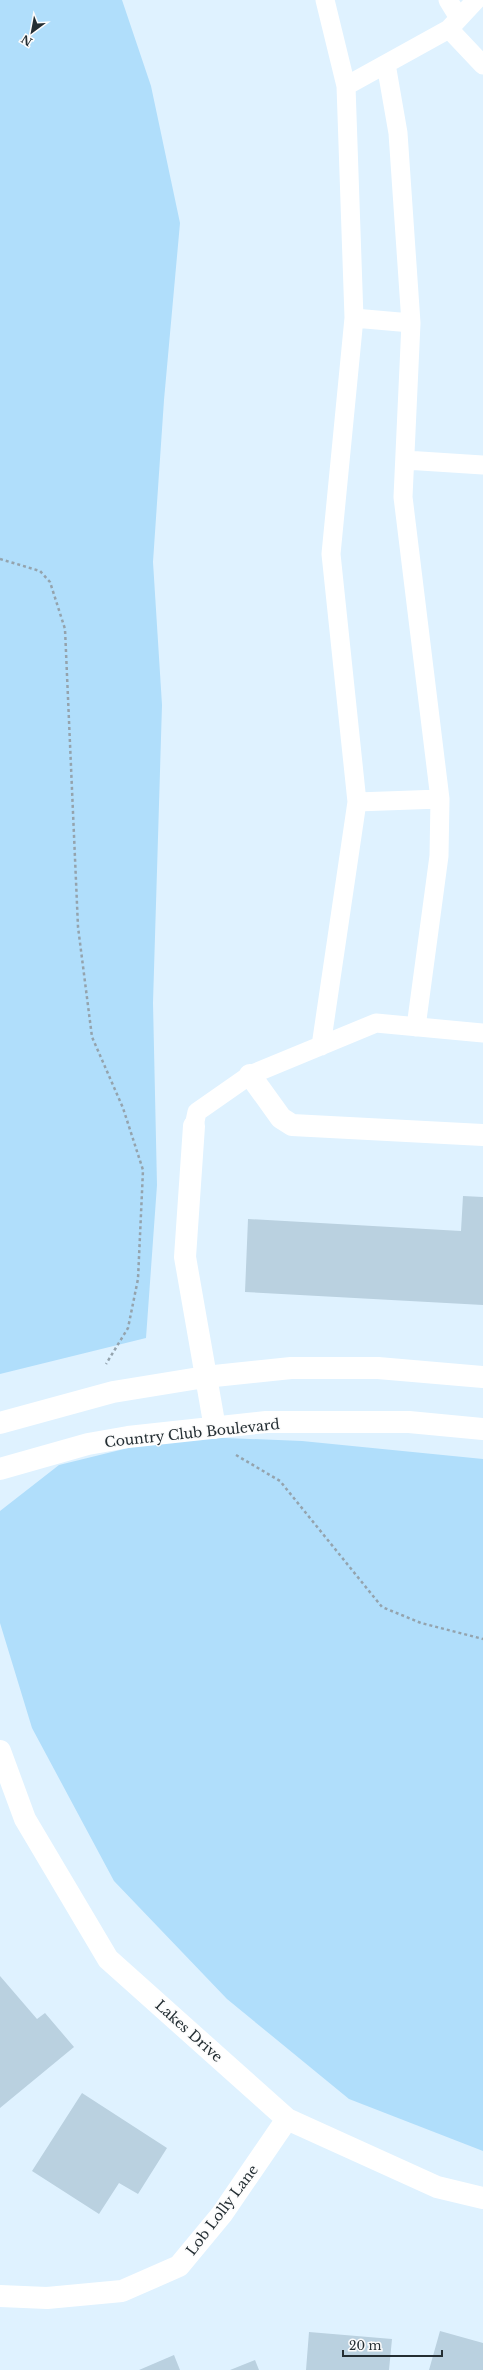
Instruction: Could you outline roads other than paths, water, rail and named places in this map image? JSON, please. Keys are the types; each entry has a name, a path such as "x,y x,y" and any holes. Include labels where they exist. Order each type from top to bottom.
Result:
{"street":[{"path":"250,1075 281,1118 292,1125 483,1135"},
{"path":"194,1126 185,1257 215,1428"},
{"path":"0,1423 113,1392 205,1377 290,1368 378,1368 483,1377"},
{"name":"Country Club Boulevard","path":"0,1469 88,1444 128,1437 266,1422 409,1422 483,1429"},
{"name":"Lakes Drive","path":"0,1751 25,1820 108,1959 287,2120 437,2187 483,2198"},
{"name":"Lob Lolly Lane","path":"0,2296 47,2298 122,2291 179,2266 222,2214 287,2120"}],"lane":[{"path":"321,1046 357,802 331,554 354,318 346,86 325,0"},
{"path":"448,0 454,23 483,65"},
{"path":"346,86 454,23 476,0"},
{"path":"386,64 398,133 411,323 403,497 440,799 439,856 416,1027"},
{"path":"354,318 411,323"},
{"path":"405,460 483,465"},
{"path":"357,802 440,799"},
{"path":"194,1126 197,1112 250,1075 376,1024 483,1033"}]}
